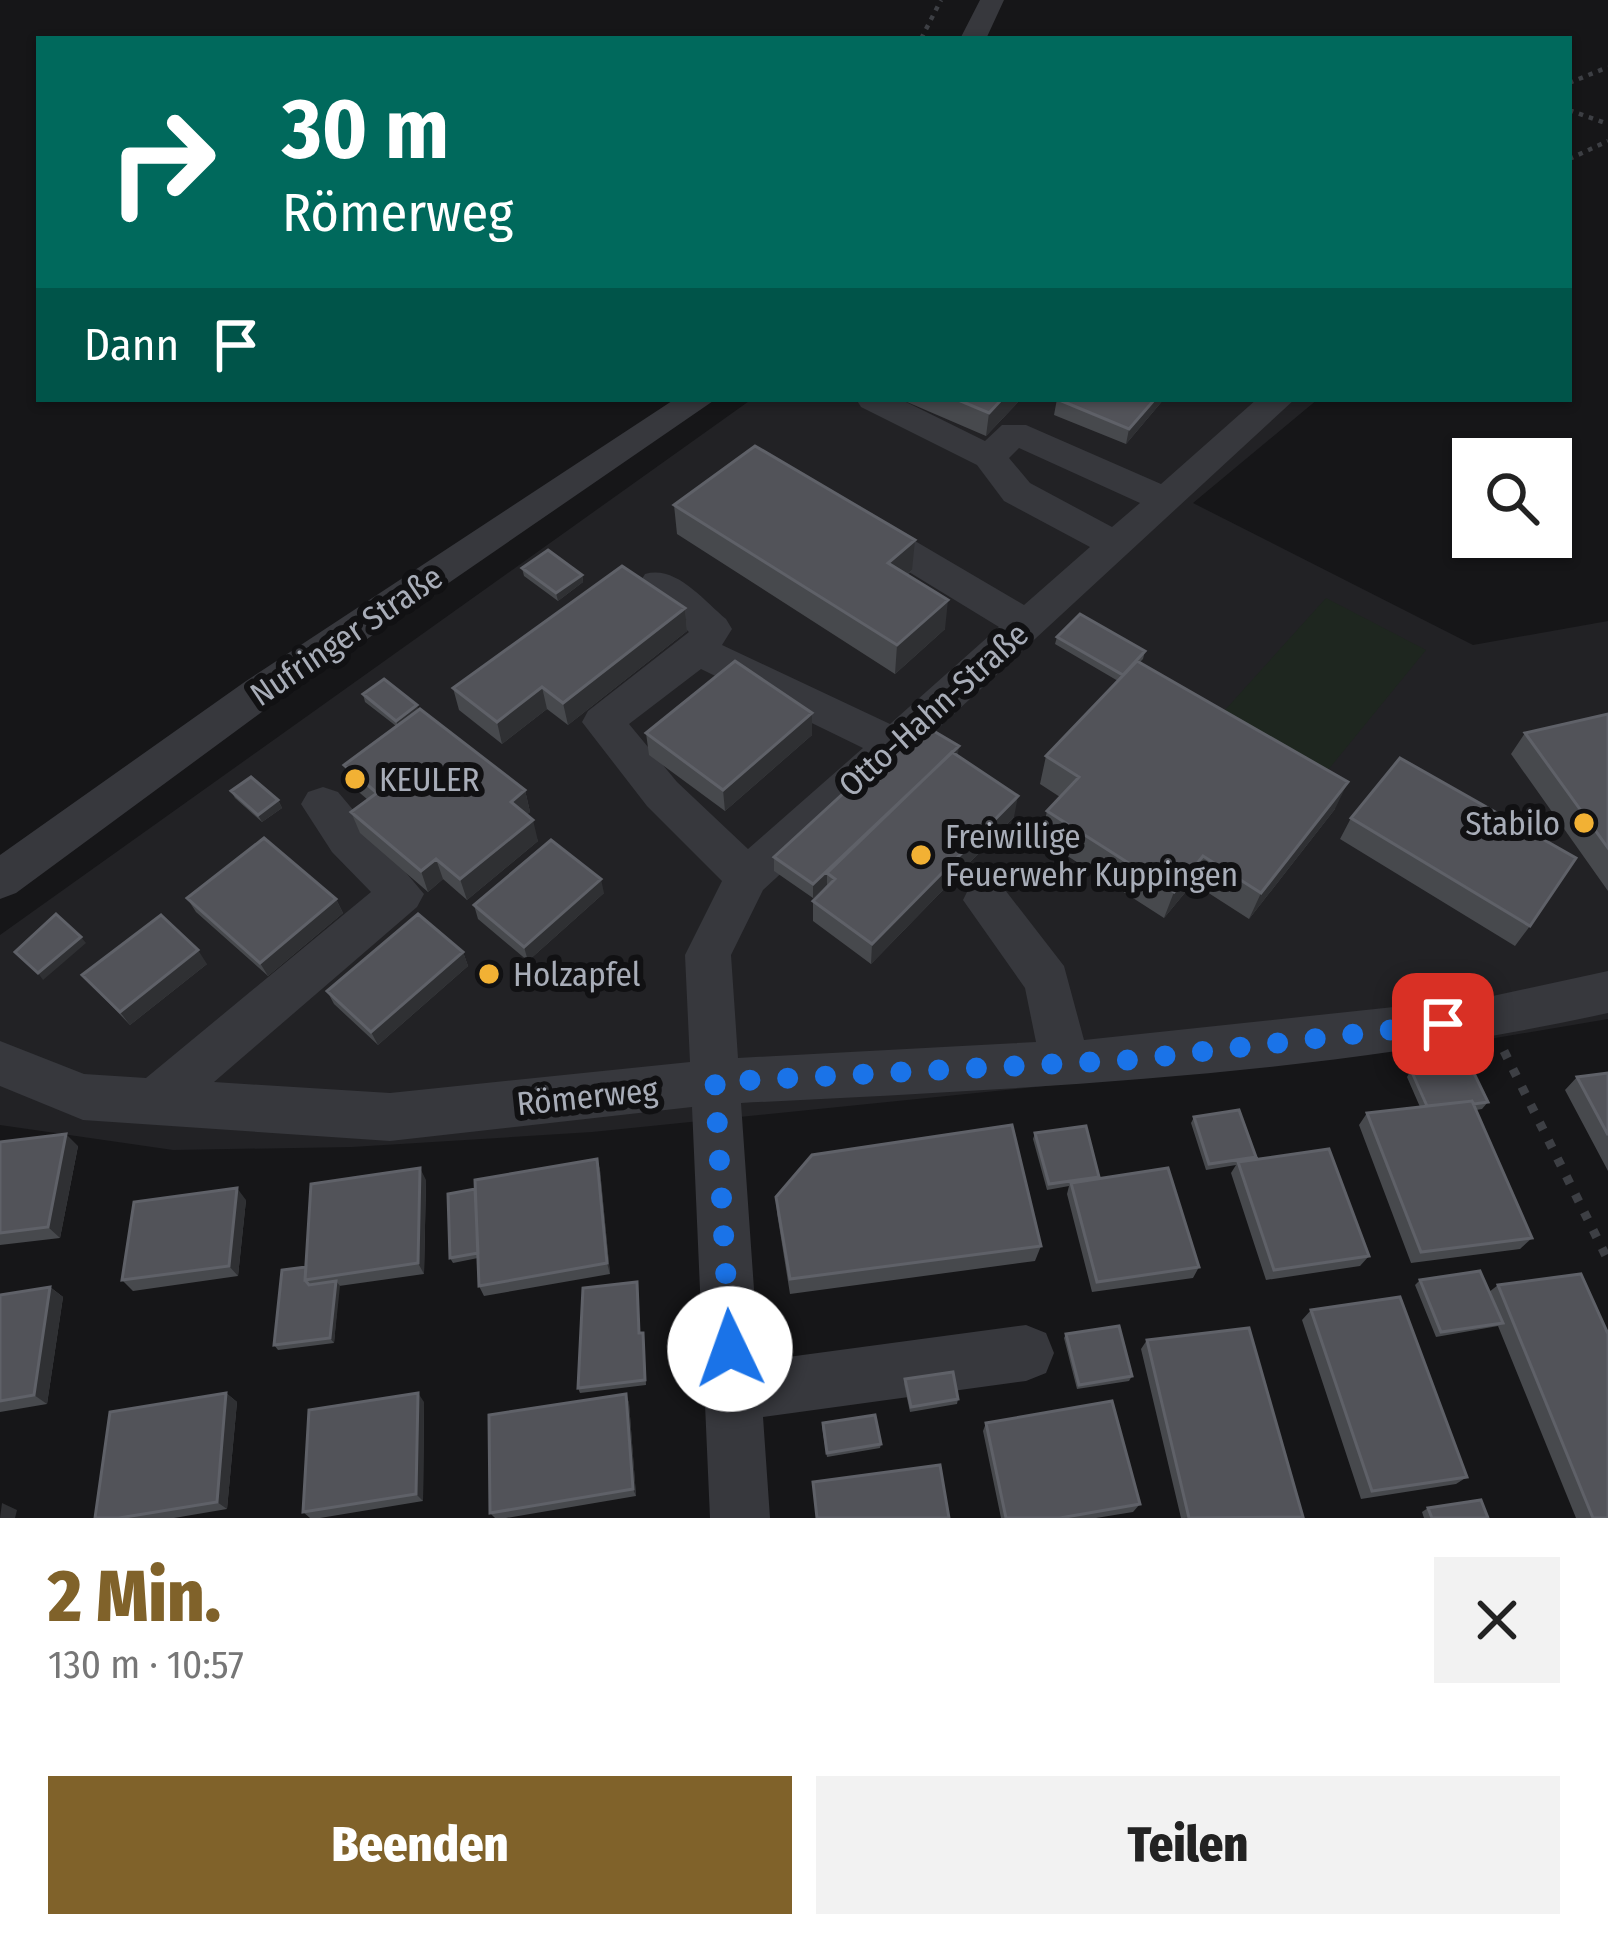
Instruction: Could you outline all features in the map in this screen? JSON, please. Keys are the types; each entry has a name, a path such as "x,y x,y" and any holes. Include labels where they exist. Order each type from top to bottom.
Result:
{"street":[{"path":"974,36 992,0"},
{"name":"Nufringer Straße","path":"0,880 260,692 695,402"},
{"path":"879,402 989,457 1017,492 1116,544"},
{"name":"Otto-Hahn-Straße","path":"740,1518 708,955 746,877 1166,500 1261,403"},
{"path":"989,457 1014,434 1166,500"},
{"path":"832,508 1026,626"},
{"path":"658,584 712,629 698,650 603,722 662,794 746,877"},
{"path":"698,650 894,744"},
{"path":"155,1101 401,894 347,839 323,804"},
{"path":"986,900 1047,981 1065,1063"},
{"name":"Römerweg","path":"0,1063 83,1096 390,1117 715,1082 1129,1060 1488,1018 1608,992"},
{"path":"733,1393 1026,1353"}],"path":[{"path":"923,36 941,0"},
{"path":"1572,82 1608,67"},
{"path":"1572,111 1608,124"},
{"path":"1572,157 1608,141"},
{"path":"1488,1018 1608,1260"}],"shaded area":[{"path":"748,402 1314,402 1193,503 1473,645 1608,621 1608,1019 1460,1044 592,1132 352,1147 173,1150 0,1125 0,935"},
{"path":"1326,598 1426,650 1319,781 1216,720"}],"building":[{"path":"963,402 999,402 989,413"},
{"path":"1064,402 1152,402 1129,429"},
{"path":"755,446 915,540 888,563 948,600 897,645 674,505"},
{"path":"548,550 582,575 556,593 522,568"},
{"path":"622,566 685,608 563,703 542,687 497,722 453,688"},
{"path":"1080,614 1145,651 1123,675 1057,637"},
{"path":"735,661 812,713 723,790 646,733"},
{"path":"1137,661 1348,782 1261,893 1203,856 1174,892 1047,811 1079,777 1046,756"},
{"path":"384,679 417,705 396,721 363,694"},
{"path":"420,709 525,790 511,802 533,820 460,879 436,859 421,871 351,812 377,793 344,765"},
{"path":"1608,714 1608,848 1525,733"},
{"path":"920,723 959,746 813,884 774,857"},
{"name":"Freiwillige Feuerwehr Kuppingen","path":"952,752 1018,796 872,944 813,901 835,879 827,873"},
{"path":"1400,758 1576,858 1530,926 1351,818"},
{"path":"251,777 278,800 258,815 231,791"},
{"path":"264,838 336,899 260,963 187,898"},
{"path":"551,840 601,879 524,947 474,905"},
{"path":"56,914 81,937 38,973 15,952"},
{"path":"418,914 463,952 371,1032 327,991"},
{"path":"161,915 198,950 120,1012 82,975"},
{"path":"1469,1063 1488,1102 1427,1106 1411,1070"},
{"path":"1608,1073 1608,1135 1577,1077"},
{"path":"1472,1101 1532,1238 1421,1252 1367,1113"},
{"path":"1239,1110 1256,1157 1209,1164 1194,1117"},
{"path":"1012,1125 1041,1246 790,1279 776,1197 812,1155"},
{"path":"1086,1126 1099,1177 1049,1184 1035,1133"},
{"path":"66,1134 48,1227 0,1233 0,1142"},
{"path":"1329,1149 1369,1256 1274,1270 1238,1162"},
{"path":"597,1159 607,1263 479,1286 475,1180"},
{"path":"420,1168 418,1263 305,1280 311,1184"},
{"path":"1168,1168 1199,1267 1097,1282 1071,1183"},
{"path":"237,1188 229,1266 122,1280 134,1202"},
{"path":"475,1189 478,1253 450,1258 448,1194"},
{"path":"306,1267 309,1285 336,1281 330,1338 274,1345 282,1270"},
{"path":"1480,1271 1503,1323 1441,1332 1420,1280"},
{"path":"1581,1274 1608,1334 1608,1518 1593,1518 1498,1285"},
{"path":"637,1282 645,1380 578,1388 583,1288"},
{"path":"50,1287 34,1395 0,1401 0,1295"},
{"path":"1400,1297 1467,1477 1372,1491 1311,1310"},
{"path":"1119,1326 1132,1376 1079,1385 1066,1334"},
{"path":"1249,1328 1303,1517 1189,1518 1147,1340"},
{"path":"953,1372 958,1399 911,1407 905,1379"},
{"path":"226,1393 217,1502 95,1518 110,1412"},
{"path":"418,1393 416,1494 303,1512 309,1410"},
{"path":"626,1394 633,1489 490,1513 489,1415"},
{"path":"1112,1401 1140,1504 1060,1518 1006,1518 986,1423"},
{"path":"875,1415 881,1444 827,1453 823,1423"},
{"path":"940,1465 949,1518 817,1518 813,1482"},
{"path":"1481,1500 1488,1518 1432,1518 1428,1508"}],"place":[{"name":"KEULER","path":"355,779"},
{"name":"Stabilo","path":"1584,823"},
{"name":"Freiwillige Feuerwehr Kuppingen","path":"921,855"},
{"name":"Holzapfel","path":"489,974"}],"route":[{"path":"730,1349 715,1082 1129,1060 1443,1024"}]}
